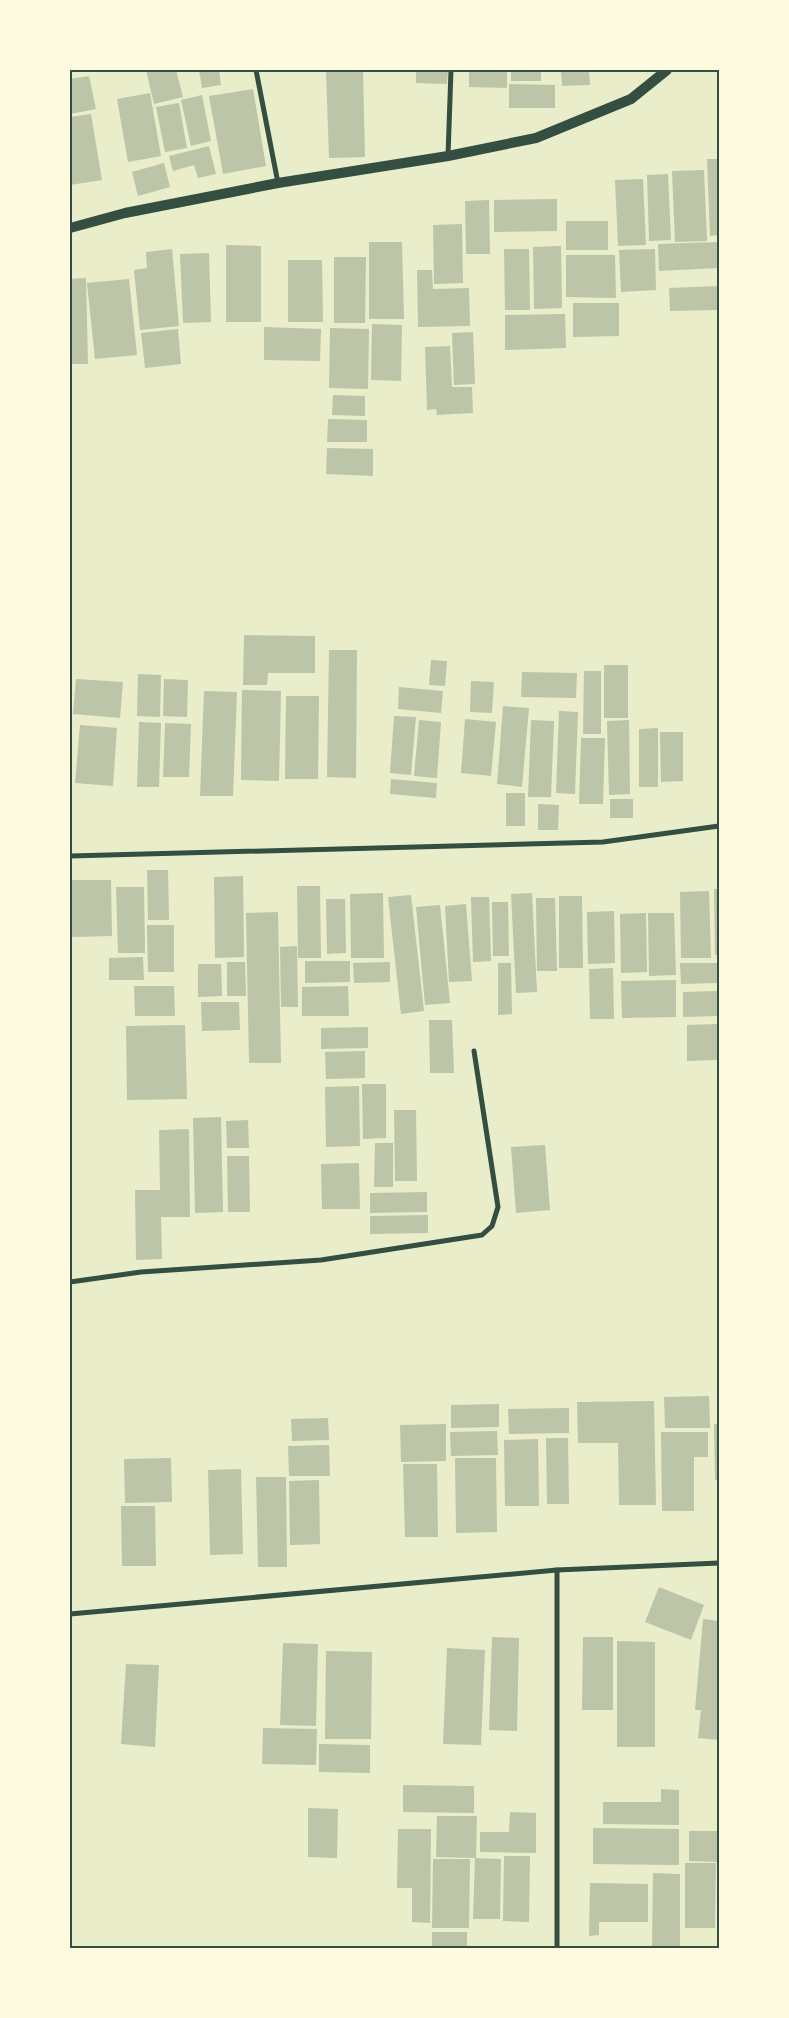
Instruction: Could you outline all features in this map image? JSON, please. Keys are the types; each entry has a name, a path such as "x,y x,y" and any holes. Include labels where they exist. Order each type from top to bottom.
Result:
{"main road":[{"path":"70,228 125,213 278,183 448,156 536,138 631,99 667,70"}],"street":[{"path":"256,70 278,183"},
{"path":"448,156 451,70"},
{"path":"70,856 603,842 719,826"},
{"path":"70,1282 141,1272 321,1260 482,1235 492,1226 498,1207 474,1051"},
{"path":"70,1614 557,1570 719,1563"},
{"path":"557,1570 557,1948"}],"building":[{"path":"146,70 176,70 183,97 154,104"},
{"path":"199,70 219,70 221,85 202,88"},
{"path":"416,70 448,70 447,84 416,83"},
{"path":"469,70 507,70 507,88 469,87"},
{"path":"511,70 541,70 541,81 511,81"},
{"path":"561,70 589,70 590,85 562,86"},
{"path":"326,71 363,71 365,157 329,158"},
{"path":"89,76 96,109 70,114 70,79"},
{"path":"509,84 555,85 555,108 509,108"},
{"path":"253,89 266,166 223,174 209,96"},
{"path":"150,93 161,156 128,162 117,99"},
{"path":"202,95 211,141 191,146 181,100"},
{"path":"179,103 187,148 165,152 156,107"},
{"path":"91,114 102,180 70,185 70,117"},
{"path":"209,146 216,174 198,178 194,165 173,171 169,156"},
{"path":"707,159 719,159 719,235 710,236"},
{"path":"164,163 170,187 138,196 132,172"},
{"path":"704,170 707,241 675,242 672,171"},
{"path":"668,174 671,240 649,241 647,175"},
{"path":"643,179 646,245 618,246 615,180"},
{"path":"557,199 557,231 494,232 494,200"},
{"path":"489,200 490,254 466,254 465,201"},
{"path":"566,221 608,221 608,250 566,250"},
{"path":"462,224 463,283 434,284 433,225"},
{"path":"369,242 402,242 404,319 369,319"},
{"path":"719,242 719,268 659,271 658,244"},
{"path":"226,245 261,246 261,322 226,322"},
{"path":"561,246 562,308 534,309 533,247"},
{"path":"172,249 179,326 140,330 134,270 147,268 146,252"},
{"path":"504,249 529,249 530,310 505,310"},
{"path":"655,249 656,290 621,292 619,250"},
{"path":"209,253 211,322 183,323 180,254"},
{"path":"566,255 615,255 616,298 566,297"},
{"path":"334,257 366,257 365,323 334,323"},
{"path":"288,260 322,260 323,322 288,322"},
{"path":"417,270 432,270 433,289 469,288 470,326 418,327"},
{"path":"86,278 88,364 70,364 70,279"},
{"path":"129,279 137,355 95,359 87,283"},
{"path":"719,286 719,310 670,311 669,288"},
{"path":"573,303 619,303 619,336 573,337"},
{"path":"565,314 566,348 505,350 505,315"},
{"path":"372,324 402,325 401,381 371,380"},
{"path":"264,327 321,329 320,361 264,360"},
{"path":"330,328 369,329 368,389 329,388"},
{"path":"178,329 181,364 145,368 141,333"},
{"path":"473,332 475,384 454,385 452,333"},
{"path":"450,346 452,387 472,387 473,413 437,415 436,409 427,410 425,347"},
{"path":"333,395 365,396 365,416 332,415"},
{"path":"328,419 367,420 367,442 327,442"},
{"path":"327,448 373,449 373,476 326,474"},
{"path":"244,635 315,636 315,673 268,673 267,685 243,685"},
{"path":"329,650 357,650 356,778 327,777"},
{"path":"431,660 447,661 445,686 429,685"},
{"path":"604,665 628,665 628,718 604,718"},
{"path":"584,671 601,671 601,734 583,734"},
{"path":"522,672 577,673 576,698 521,697"},
{"path":"138,674 161,675 160,717 137,716"},
{"path":"76,679 123,682 120,718 73,714"},
{"path":"164,679 188,680 187,717 163,716"},
{"path":"471,681 494,682 492,713 470,712"},
{"path":"399,687 443,691 441,713 398,709"},
{"path":"242,690 281,691 279,781 241,780"},
{"path":"204,691 237,692 233,796 200,796"},
{"path":"286,696 319,696 318,779 285,779"},
{"path":"503,706 529,708 522,787 497,784"},
{"path":"559,711 578,712 575,794 556,793"},
{"path":"394,716 416,717 411,775 390,773"},
{"path":"465,719 496,722 491,776 461,773"},
{"path":"419,720 441,722 437,778 414,776"},
{"path":"531,720 554,721 551,797 528,797"},
{"path":"629,720 630,794 609,795 607,721"},
{"path":"139,722 161,723 159,787 137,787"},
{"path":"165,723 191,724 189,777 163,777"},
{"path":"80,725 117,728 113,786 75,783"},
{"path":"658,728 658,787 639,787 639,729"},
{"path":"660,732 683,732 683,781 661,782"},
{"path":"581,738 605,738 603,804 579,804"},
{"path":"391,779 437,783 436,798 390,794"},
{"path":"506,793 525,793 525,826 506,826"},
{"path":"610,799 633,799 633,818 610,818"},
{"path":"538,804 559,805 558,830 538,830"},
{"path":"147,870 168,870 169,920 148,920"},
{"path":"243,876 244,957 215,958 214,877"},
{"path":"70,880 111,880 112,936 70,937"},
{"path":"297,886 320,886 321,958 298,958"},
{"path":"116,887 144,887 145,953 118,953"},
{"path":"714,889 719,889 719,955 715,955"},
{"path":"709,891 711,958 681,958 680,892"},
{"path":"383,893 384,958 351,958 350,894"},
{"path":"532,893 537,992 516,993 511,894"},
{"path":"411,895 424,1011 401,1014 388,897"},
{"path":"559,896 582,896 583,968 559,968"},
{"path":"471,897 489,897 491,961 473,962"},
{"path":"536,898 555,898 557,971 537,971"},
{"path":"326,899 345,899 346,953 327,954"},
{"path":"492,902 508,902 509,956 493,956"},
{"path":"466,904 472,981 449,982 445,906"},
{"path":"440,905 450,1003 425,1005 416,907"},
{"path":"614,911 615,963 588,964 587,912"},
{"path":"278,912 281,1063 249,1063 246,913"},
{"path":"646,913 647,972 621,973 620,914"},
{"path":"648,913 674,913 676,975 649,976"},
{"path":"147,925 174,925 174,972 148,972"},
{"path":"297,946 298,1007 281,1007 280,947"},
{"path":"143,957 144,980 109,980 109,958"},
{"path":"305,961 350,961 350,982 305,983"},
{"path":"227,962 245,962 246,996 227,996"},
{"path":"390,962 390,982 354,983 353,963"},
{"path":"498,963 511,963 512,1014 498,1015"},
{"path":"680,963 719,963 719,983 681,984"},
{"path":"198,964 221,964 222,996 198,997"},
{"path":"613,968 614,1019 590,1019 589,969"},
{"path":"676,980 676,1017 622,1018 621,981"},
{"path":"134,986 174,986 175,1016 135,1016"},
{"path":"348,986 349,1016 302,1016 302,987"},
{"path":"719,991 719,1016 683,1017 683,992"},
{"path":"201,1002 239,1002 240,1030 202,1031"},
{"path":"429,1020 452,1020 454,1073 430,1073"},
{"path":"719,1024 719,1060 687,1061 687,1025"},
{"path":"185,1025 187,1099 127,1100 126,1026"},
{"path":"368,1027 368,1048 321,1049 321,1028"},
{"path":"365,1051 365,1078 326,1079 325,1052"},
{"path":"362,1084 386,1084 386,1138 363,1139"},
{"path":"359,1086 360,1146 326,1147 325,1087"},
{"path":"394,1110 416,1110 417,1181 395,1181"},
{"path":"221,1117 223,1212 195,1213 193,1118"},
{"path":"248,1120 249,1148 227,1148 226,1121"},
{"path":"189,1129 190,1217 161,1217 162,1259 136,1260 135,1190 160,1190 159,1130"},
{"path":"375,1143 393,1143 393,1187 374,1187"},
{"path":"545,1145 550,1210 516,1213 511,1147"},
{"path":"227,1156 249,1156 250,1212 228,1212"},
{"path":"359,1163 360,1209 322,1209 321,1164"},
{"path":"427,1192 427,1212 370,1213 370,1193"},
{"path":"428,1215 428,1233 370,1234 370,1216"},
{"path":"709,1396 710,1428 665,1428 664,1397"},
{"path":"654,1401 656,1505 619,1505 618,1443 578,1443 577,1402"},
{"path":"499,1404 499,1427 451,1428 451,1405"},
{"path":"569,1408 569,1433 509,1434 508,1409"},
{"path":"328,1418 329,1440 292,1441 291,1419"},
{"path":"446,1424 446,1461 401,1462 400,1425"},
{"path":"714,1424 719,1424 719,1480 715,1480"},
{"path":"497,1431 498,1455 451,1456 450,1432"},
{"path":"661,1432 708,1432 708,1457 694,1457 694,1511 662,1511"},
{"path":"546,1438 568,1438 569,1504 547,1504"},
{"path":"538,1439 539,1506 505,1506 504,1440"},
{"path":"329,1445 330,1476 289,1476 288,1446"},
{"path":"171,1458 172,1502 125,1503 124,1459"},
{"path":"455,1458 496,1458 497,1532 456,1533"},
{"path":"403,1464 437,1464 438,1537 405,1537"},
{"path":"241,1469 243,1554 210,1555 208,1470"},
{"path":"256,1477 286,1477 287,1567 258,1567"},
{"path":"319,1480 320,1544 290,1545 289,1481"},
{"path":"121,1506 155,1506 156,1566 122,1566"},
{"path":"659,1587 704,1605 691,1640 645,1622"},
{"path":"703,1619 719,1621 719,1740 698,1738 701,1710 695,1710"},
{"path":"492,1637 519,1638 517,1731 489,1730"},
{"path":"583,1637 613,1637 613,1710 582,1710"},
{"path":"617,1641 655,1642 655,1747 617,1747"},
{"path":"283,1643 318,1644 316,1726 280,1725"},
{"path":"447,1648 485,1650 481,1745 443,1744"},
{"path":"326,1651 372,1652 371,1739 325,1739"},
{"path":"126,1664 159,1665 155,1747 121,1744"},
{"path":"263,1728 317,1729 316,1765 262,1764"},
{"path":"319,1744 370,1745 370,1773 319,1772"},
{"path":"403,1785 474,1786 474,1813 403,1812"},
{"path":"661,1789 679,1790 679,1825 603,1824 603,1802 661,1802"},
{"path":"308,1808 338,1809 337,1858 308,1857"},
{"path":"510,1812 536,1813 536,1853 480,1852 480,1832 509,1832"},
{"path":"437,1816 477,1816 476,1858 436,1857"},
{"path":"593,1828 679,1829 679,1865 593,1864"},
{"path":"398,1829 431,1829 430,1923 412,1922 412,1888 397,1888"},
{"path":"689,1831 719,1831 719,1862 689,1861"},
{"path":"504,1856 530,1856 529,1922 503,1921"},
{"path":"475,1858 501,1859 500,1919 473,1919"},
{"path":"433,1859 470,1859 469,1928 432,1928"},
{"path":"685,1863 716,1863 715,1928 685,1928"},
{"path":"653,1873 680,1874 680,1948 652,1948"},
{"path":"590,1883 648,1884 648,1922 599,1922 599,1935 589,1936"},
{"path":"432,1932 467,1932 467,1948 432,1948"}]}
